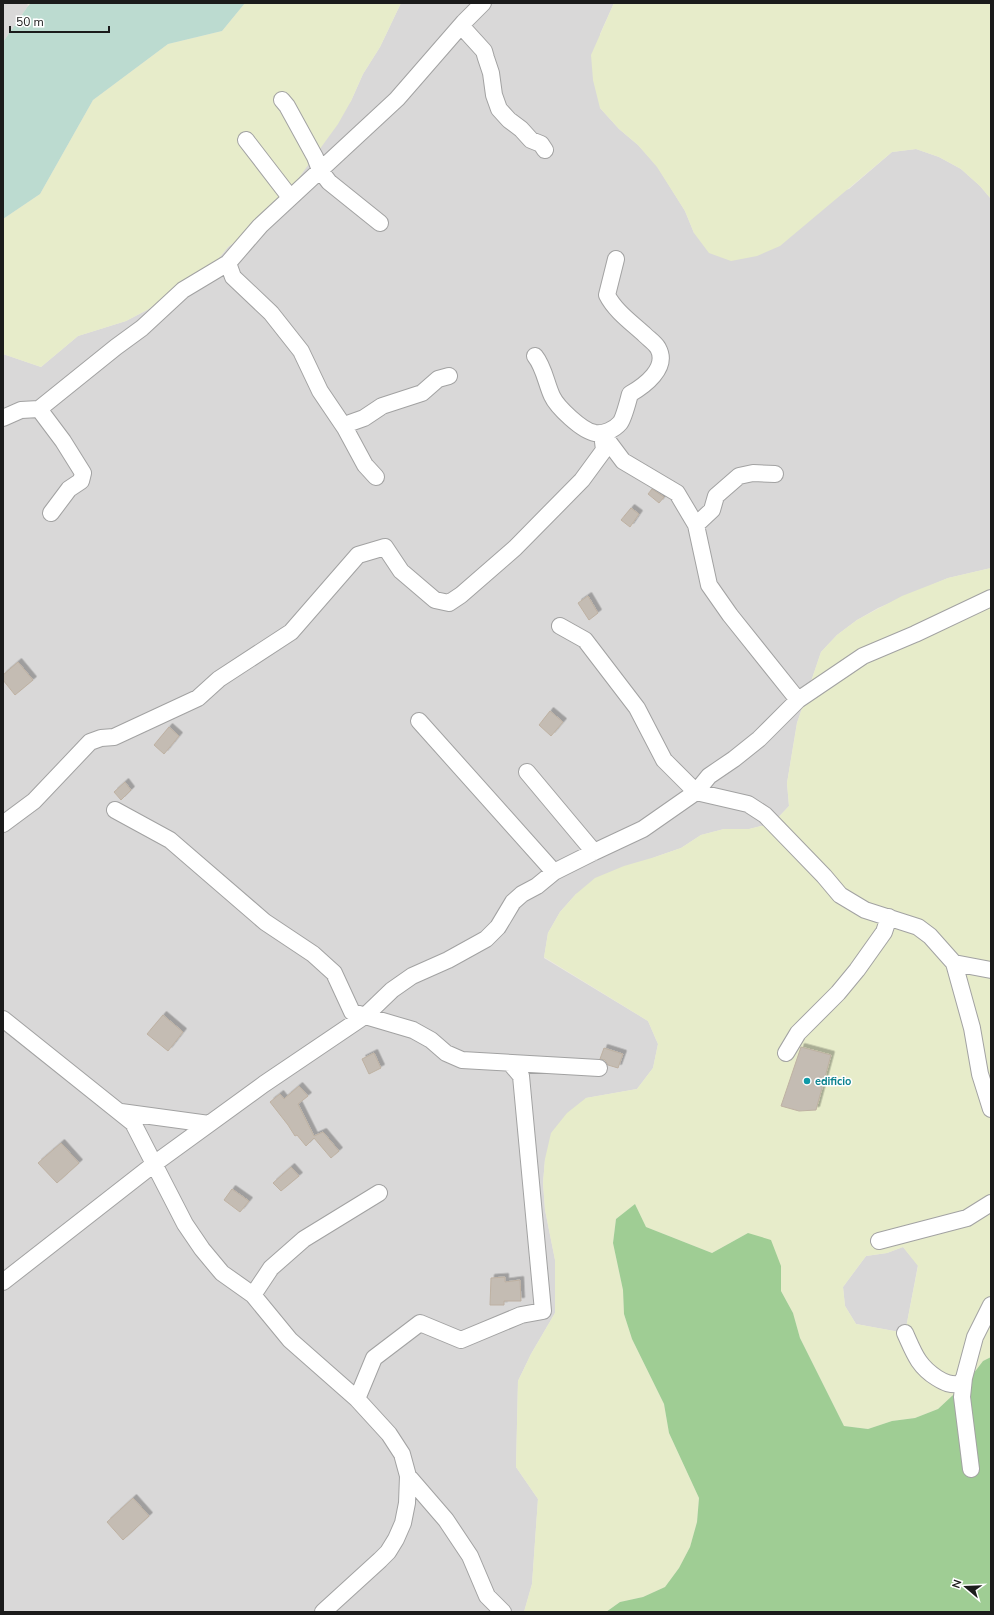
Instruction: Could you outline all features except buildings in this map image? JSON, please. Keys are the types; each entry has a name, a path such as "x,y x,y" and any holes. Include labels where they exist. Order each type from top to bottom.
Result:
{"street":[{"path":"3,418 20,410 39,409 142,328 183,290 228,263 260,226 397,99 464,22 483,3"},
{"path":"464,22 464,29 484,51 491,73 494,95 499,109 531,140 541,144 545,150"},
{"path":"282,100 287,106 315,156 320,170 329,182 380,223"},
{"path":"246,140 286,192 292,196"},
{"path":"535,356 540,362 552,396 560,408 588,430 595,433 609,431 620,422 630,394 643,387 653,377 659,364 660,357 658,349 610,301 607,294 616,259"},
{"path":"228,263 234,277 271,313 301,351 320,391 345,428 365,465 376,477"},
{"path":"345,428 350,423 364,418 382,406 422,393 438,379 449,376"},
{"path":"39,409 83,473 81,481 69,489 51,513"},
{"path":"602,432 623,462 677,492 696,525 709,585 730,615 798,700"},
{"path":"3,824 34,801 90,742 101,738 114,737 198,698 219,679 292,632 358,555 385,547 401,571 435,600 449,603 515,548 582,480 604,450 602,432"},
{"path":"696,525 712,510 716,496 739,476 774,474"},
{"path":"3,1282 154,1164 264,1084 366,1015 392,990 412,976 448,960 486,939 498,927 513,902 522,894 537,886 554,872 643,829 696,792 709,776 734,759 759,739 798,700 864,656 991,598"},
{"path":"560,626 585,640 637,708 664,760 696,792 748,804 765,815 824,876 840,896 865,910 918,927 930,936 954,963 972,1028 980,1074 991,1109"},
{"path":"419,721 554,872"},
{"path":"527,772 594,852"},
{"path":"115,810 170,840 265,922 313,954 334,973 352,1012 413,1030 431,1040 446,1053 462,1060 599,1068"},
{"path":"786,1053 798,1033 838,993 857,970 884,932 889,917"},
{"path":"954,963 991,970"},
{"path":"3,1019 133,1123 185,1224 202,1249 222,1273 253,1295 290,1340 357,1399 390,1434 402,1454 408,1476 407,1503 403,1523 396,1539 388,1552 323,1612"},
{"path":"357,1399 374,1358 420,1324 461,1340 521,1314 543,1311 520,1076 510,1063"},
{"path":"120,1112 209,1124"},
{"path":"253,1295 271,1268 304,1239 379,1193"},
{"path":"879,1241 967,1218 991,1203"},
{"path":"971,1469 962,1397 964,1378 975,1337 991,1305"},
{"path":"905,1333 917,1361 927,1372 946,1384 960,1384 964,1378"},
{"path":"408,1476 446,1520 470,1556 487,1596 503,1612"}],"shaded area":[{"path":"3,3 27,3 28,6 3,42"},
{"path":"31,3 245,3 222,31 168,44 93,100 40,194 3,219 3,42"},
{"path":"401,3 614,3 600,34 600,108 657,166 685,211 694,233 849,189 892,152 916,149 939,157 961,169 980,186 991,199 991,568 948,578 878,608 857,620 837,635 821,652 797,723 787,783 789,806 773,823 749,829 724,829 701,835 681,848 655,857 576,894 560,912 548,933 544,958 648,1021 658,1044 653,1068 637,1089 586,1098 545,1159 543,1183 545,1210 555,1260 555,1313 531,1354 518,1381 516,1467 538,1499 532,1584 524,1612 3,1612 3,354 41,367 78,336 126,321 147,310 211,268 228,247 250,231 351,101 363,74 380,47"},
{"path":"903,1247 918,1265 905,1333 856,1324 845,1306 843,1287 866,1256 887,1253"}],"green space":[{"path":"245,3 401,3 380,47 363,74 351,101 338,124 290,190 250,231 228,247 211,268 147,310 126,321 78,336 41,367 3,354 3,219 40,194 93,100 168,44 222,31"},
{"path":"614,3 991,3 991,199 980,186 961,169 939,157 916,149 892,152 780,246 757,256 731,261 709,253 694,233 685,211 657,167 638,145 619,129 600,108 593,80 591,55"},
{"path":"991,568 991,1357 983,1361 967,1382 938,1409 915,1418 892,1421 868,1429 844,1426 800,1338 793,1313 781,1291 781,1266 748,1233 712,1253 646,1227 635,1204 616,1219 613,1243 623,1290 624,1314 632,1339 664,1404 669,1433 699,1498 697,1522 690,1547 679,1568 665,1587 643,1597 620,1602 606,1612 524,1612 532,1584 538,1499 516,1467 518,1381 531,1354 555,1313 555,1260 545,1210 543,1183 545,1159 551,1133 567,1113 586,1098 637,1089 653,1068 658,1044 648,1021 544,957 548,933 560,912 576,894 595,878 624,866 681,848 701,835 724,829 749,829 773,823 789,806 787,783 797,723 821,652 837,635 857,620 902,596 948,578","holes":["903,1247 918,1266 905,1333 856,1324 845,1306 843,1287 866,1256 887,1253"]},
{"path":"635,1204 646,1227 712,1253 748,1233 771,1240 781,1266 781,1291 793,1313 800,1338 844,1426 868,1429 892,1421 915,1418 938,1409 967,1382 983,1361 991,1357 991,1612 606,1612 620,1602 643,1597 665,1587 679,1568 690,1547 697,1522 699,1498 669,1433 664,1404 632,1339 624,1314 623,1290 613,1243 616,1219"}],"place":[{"name":"edificio","path":"807,1081"}]}
